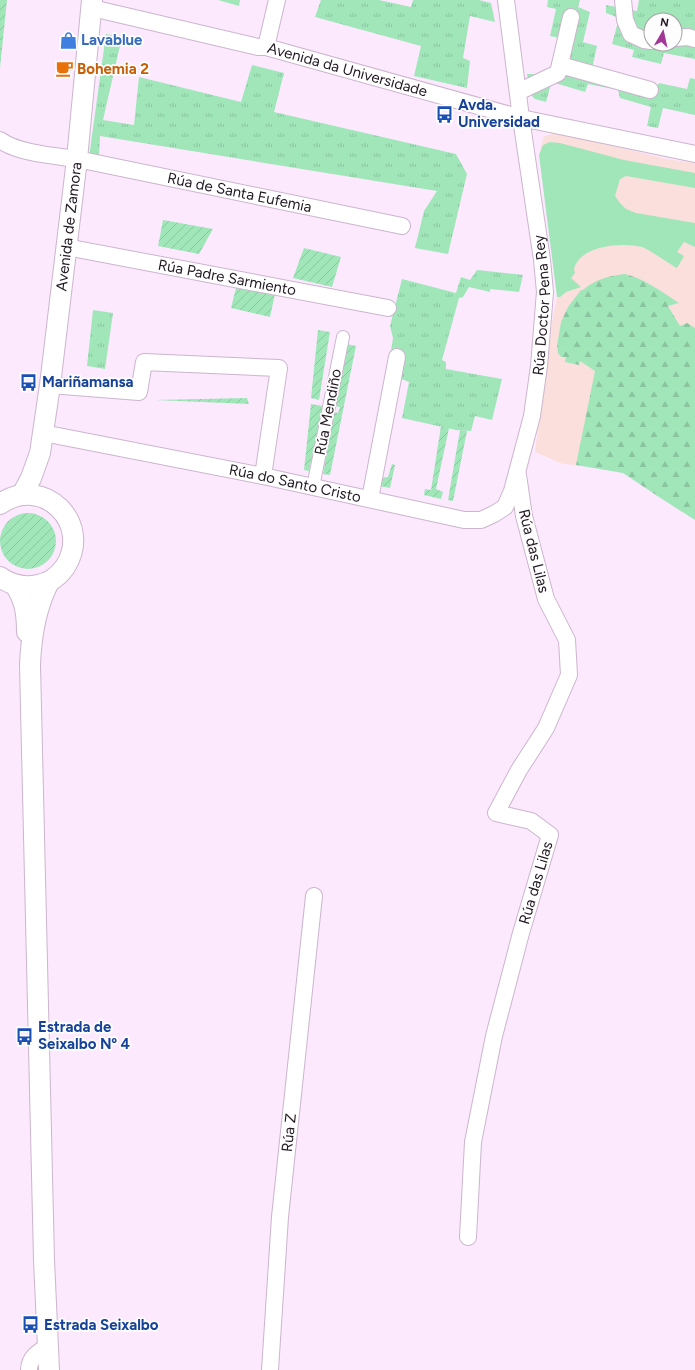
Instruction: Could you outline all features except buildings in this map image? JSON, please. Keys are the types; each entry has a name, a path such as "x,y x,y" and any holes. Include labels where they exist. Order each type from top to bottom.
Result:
{"street":[{"path":"266,47 277,0"},
{"name":"Rúa Doctor Pena Rey","path":"506,0 521,118 542,260 545,292 537,381 532,416 517,468"},
{"path":"624,0 624,20 631,34 643,40"},
{"name":"Avenida da Universidade","path":"92,4 258,47 266,47 521,118 695,154"},
{"name":"Avenida de Zamora","path":"22,495 31,478 40,453 50,385 92,4"},
{"path":"518,92 558,73 571,17"},
{"path":"683,37 695,38"},
{"path":"560,65 650,90"},
{"name":"Rúa de Santa Eufemia","path":"0,140 11,147 21,150 402,226"},
{"name":"Rúa Padre Sarmiento","path":"66,247 388,308"},
{"name":"Rúa Mendiño","path":"313,487 343,337"},
{"path":"370,500 397,357"},
{"path":"50,385 139,392 144,362 279,368 263,476"},
{"name":"Rúa do Santo Cristo","path":"43,433 263,476 464,520 481,520 505,507 512,492 517,468"},
{"name":"Avenida de Zamora","path":"40,453 45,485 53,502 69,523 73,540 72,549 67,563 59,574 49,582"},
{"name":"Rúa das Lilas","path":"468,1237 473,1142 494,1036 550,835 531,821 496,813 518,770 546,728 569,676 567,640 546,599 524,516 517,468"},
{"path":"0,504 22,495 35,495 53,502"},
{"path":"8,581 32,586 49,582"},
{"path":"8,581 21,594 24,603 30,652 34,888 44,1260 49,1370"},
{"path":"30,652 39,609 49,582"},
{"name":"Rúa Z","path":"270,1370 280,1217 314,896"},
{"path":"29,1370 32,1359 38,1351 48,1346"}],"shaded area":[{"path":"559,133 667,159 695,163 695,518 629,469 563,464 535,452 553,317 558,292 540,150 544,136"}],"green space":[{"path":"0,0 7,0 0,68"},
{"path":"218,0 240,0 239,6"},
{"path":"321,0 379,0 411,7 413,0 479,0 491,3 495,22 470,16 463,58 470,61 467,88 414,76 421,46 315,17"},
{"path":"548,0 580,0 578,7 590,12 583,42 597,46 592,69 653,94 659,83 687,89 690,78 695,79 695,115 663,108 658,128 647,126 651,107 620,98 618,90 588,84 585,92 555,83 551,84 546,102 535,99 532,96 527,74 548,74 560,38 550,36 556,9 547,7"},
{"path":"639,0 695,0 695,59 664,53 661,64 632,57 634,50 612,44 619,18 606,13 606,5 637,11"},
{"path":"106,34 122,37 103,120 134,125 139,77 241,102 252,65 284,73 274,112 456,154 467,174 448,254 415,248 424,211 437,191 100,136 99,158 89,157"},
{"path":"550,142 560,143 624,160 695,173 695,188 626,176 620,179 615,196 626,209 636,213 695,223 695,247 684,242 677,252 684,256 677,268 642,247 613,245 593,250 584,255 578,261 574,269 575,273 571,278 581,287 557,297 539,155 543,145"},
{"path":"163,220 213,229 199,254 158,246"},
{"path":"304,248 341,257 332,287 293,278"},
{"path":"477,270 523,275 519,292 490,289 490,292 469,287 463,297 459,298 442,360 446,362 446,369 502,379 492,420 475,416 471,431 456,430 402,418 409,382 397,377 403,353 391,351 393,338 390,326 402,279 456,293 461,277 470,280"},
{"path":"625,274 646,282 679,303 668,306 680,326 687,323 695,328 695,520 623,473 576,465 595,371 580,361 579,365 565,362 566,357 561,357 558,353 557,346 561,322 568,307 581,290 602,279"},
{"path":"237,284 275,294 270,317 231,308"},
{"path":"93,310 113,313 105,369 87,366"},
{"path":"318,330 330,332 319,400 311,398"},
{"path":"347,344 356,346 330,475 323,474 334,412 338,413 340,407 334,406"},
{"path":"247,398 249,404 155,400"},
{"path":"311,404 323,406 309,471 304,470"},
{"path":"441,426 449,428 436,489 443,492 441,499 424,495 425,489 431,490"},
{"path":"460,430 467,431 453,501 448,500"},
{"path":"392,464 395,465 390,488 380,486 381,478 388,477"},
{"path":"22,513 34,513 44,517 52,525 56,535 56,547 52,557 44,565 34,569 22,569 12,565 4,557 0,547 0,535 4,525 12,517"}],"place":[{"name":"Lavablue","path":"68,40"},
{"name":"Bohemia 2","path":"64,69"},
{"name":"Avda. Universidad","path":"445,114"},
{"name":"Mariñamansa","path":"29,382"},
{"name":"Estrada de Seixalbo Nº 4","path":"25,1036"},
{"name":"Estrada Seixalbo","path":"31,1325"}]}
